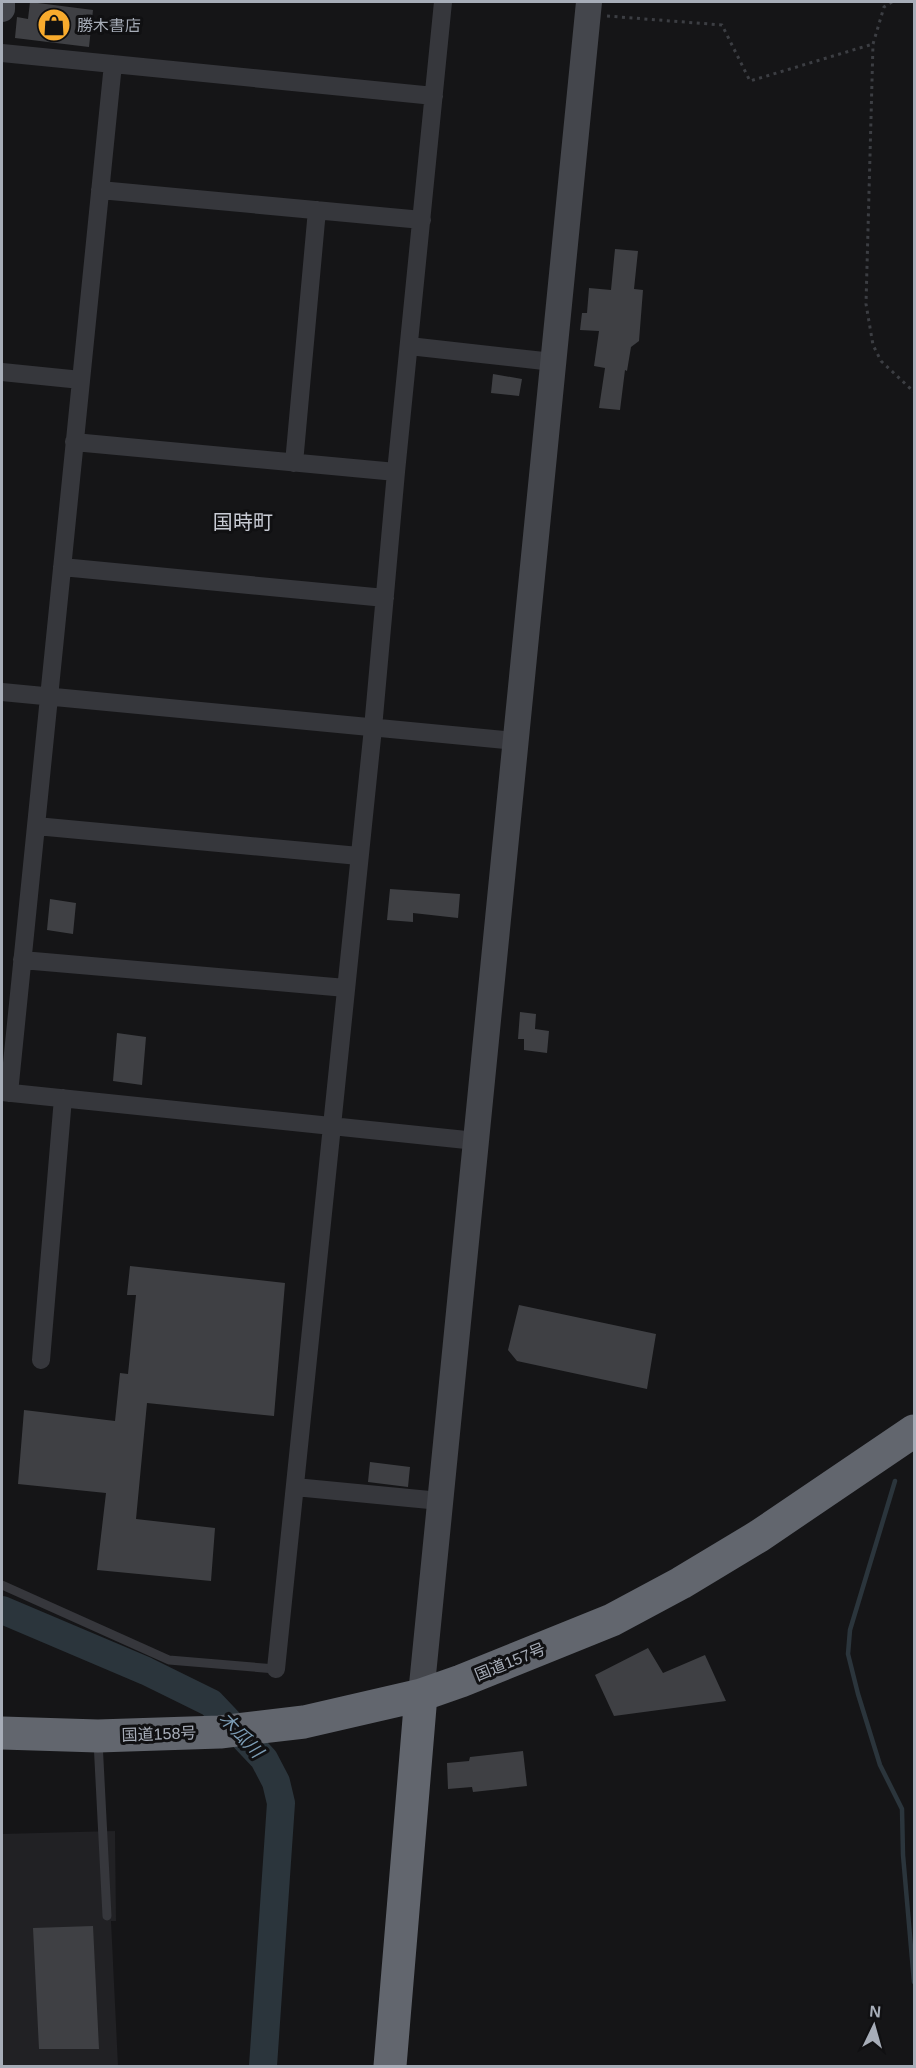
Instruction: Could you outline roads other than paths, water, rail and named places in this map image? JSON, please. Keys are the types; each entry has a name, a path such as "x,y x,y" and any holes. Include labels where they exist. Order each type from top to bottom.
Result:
{"highway":[{"name":"国道157号","path":"421,1695 612,1620 681,1583 759,1536 915,1431"},
{"name":"国道158号","path":"2,1733 98,1736 220,1732 304,1722 421,1695"},
{"path":"390,2067 421,1695"}],"street":[{"path":"2,2 2,9"},
{"path":"276,1669 373,728 443,2"},
{"path":"421,1695 588,8"},
{"path":"2,53 434,96"},
{"path":"113,64 22,960 5,1092 476,1141"},
{"path":"100,190 422,220"},
{"path":"294,463 317,210"},
{"path":"409,346 553,362"},
{"path":"2,372 81,380"},
{"path":"74,442 396,472"},
{"path":"62,567 385,598"},
{"path":"2,692 516,741"},
{"path":"36,826 359,856"},
{"path":"22,960 346,988"},
{"path":"41,1360 63,1098"},
{"path":"295,1487 440,1501"}],"lane":[{"path":"2,1585 169,1660 276,1669"},
{"path":"98,1736 107,1916"}],"waterway":[{"path":"895,1481 850,1630 848,1654 880,1765 902,1809 903,1855 914,1982"},
{"name":"木瓜川","path":"2,1610 146,1671 211,1703 264,1759 276,1782 281,1803 263,2066"}],"place":[{"name":"勝木書店","path":"54,25"}],"district":[{"name":"国時町","path":"243,522"}]}
